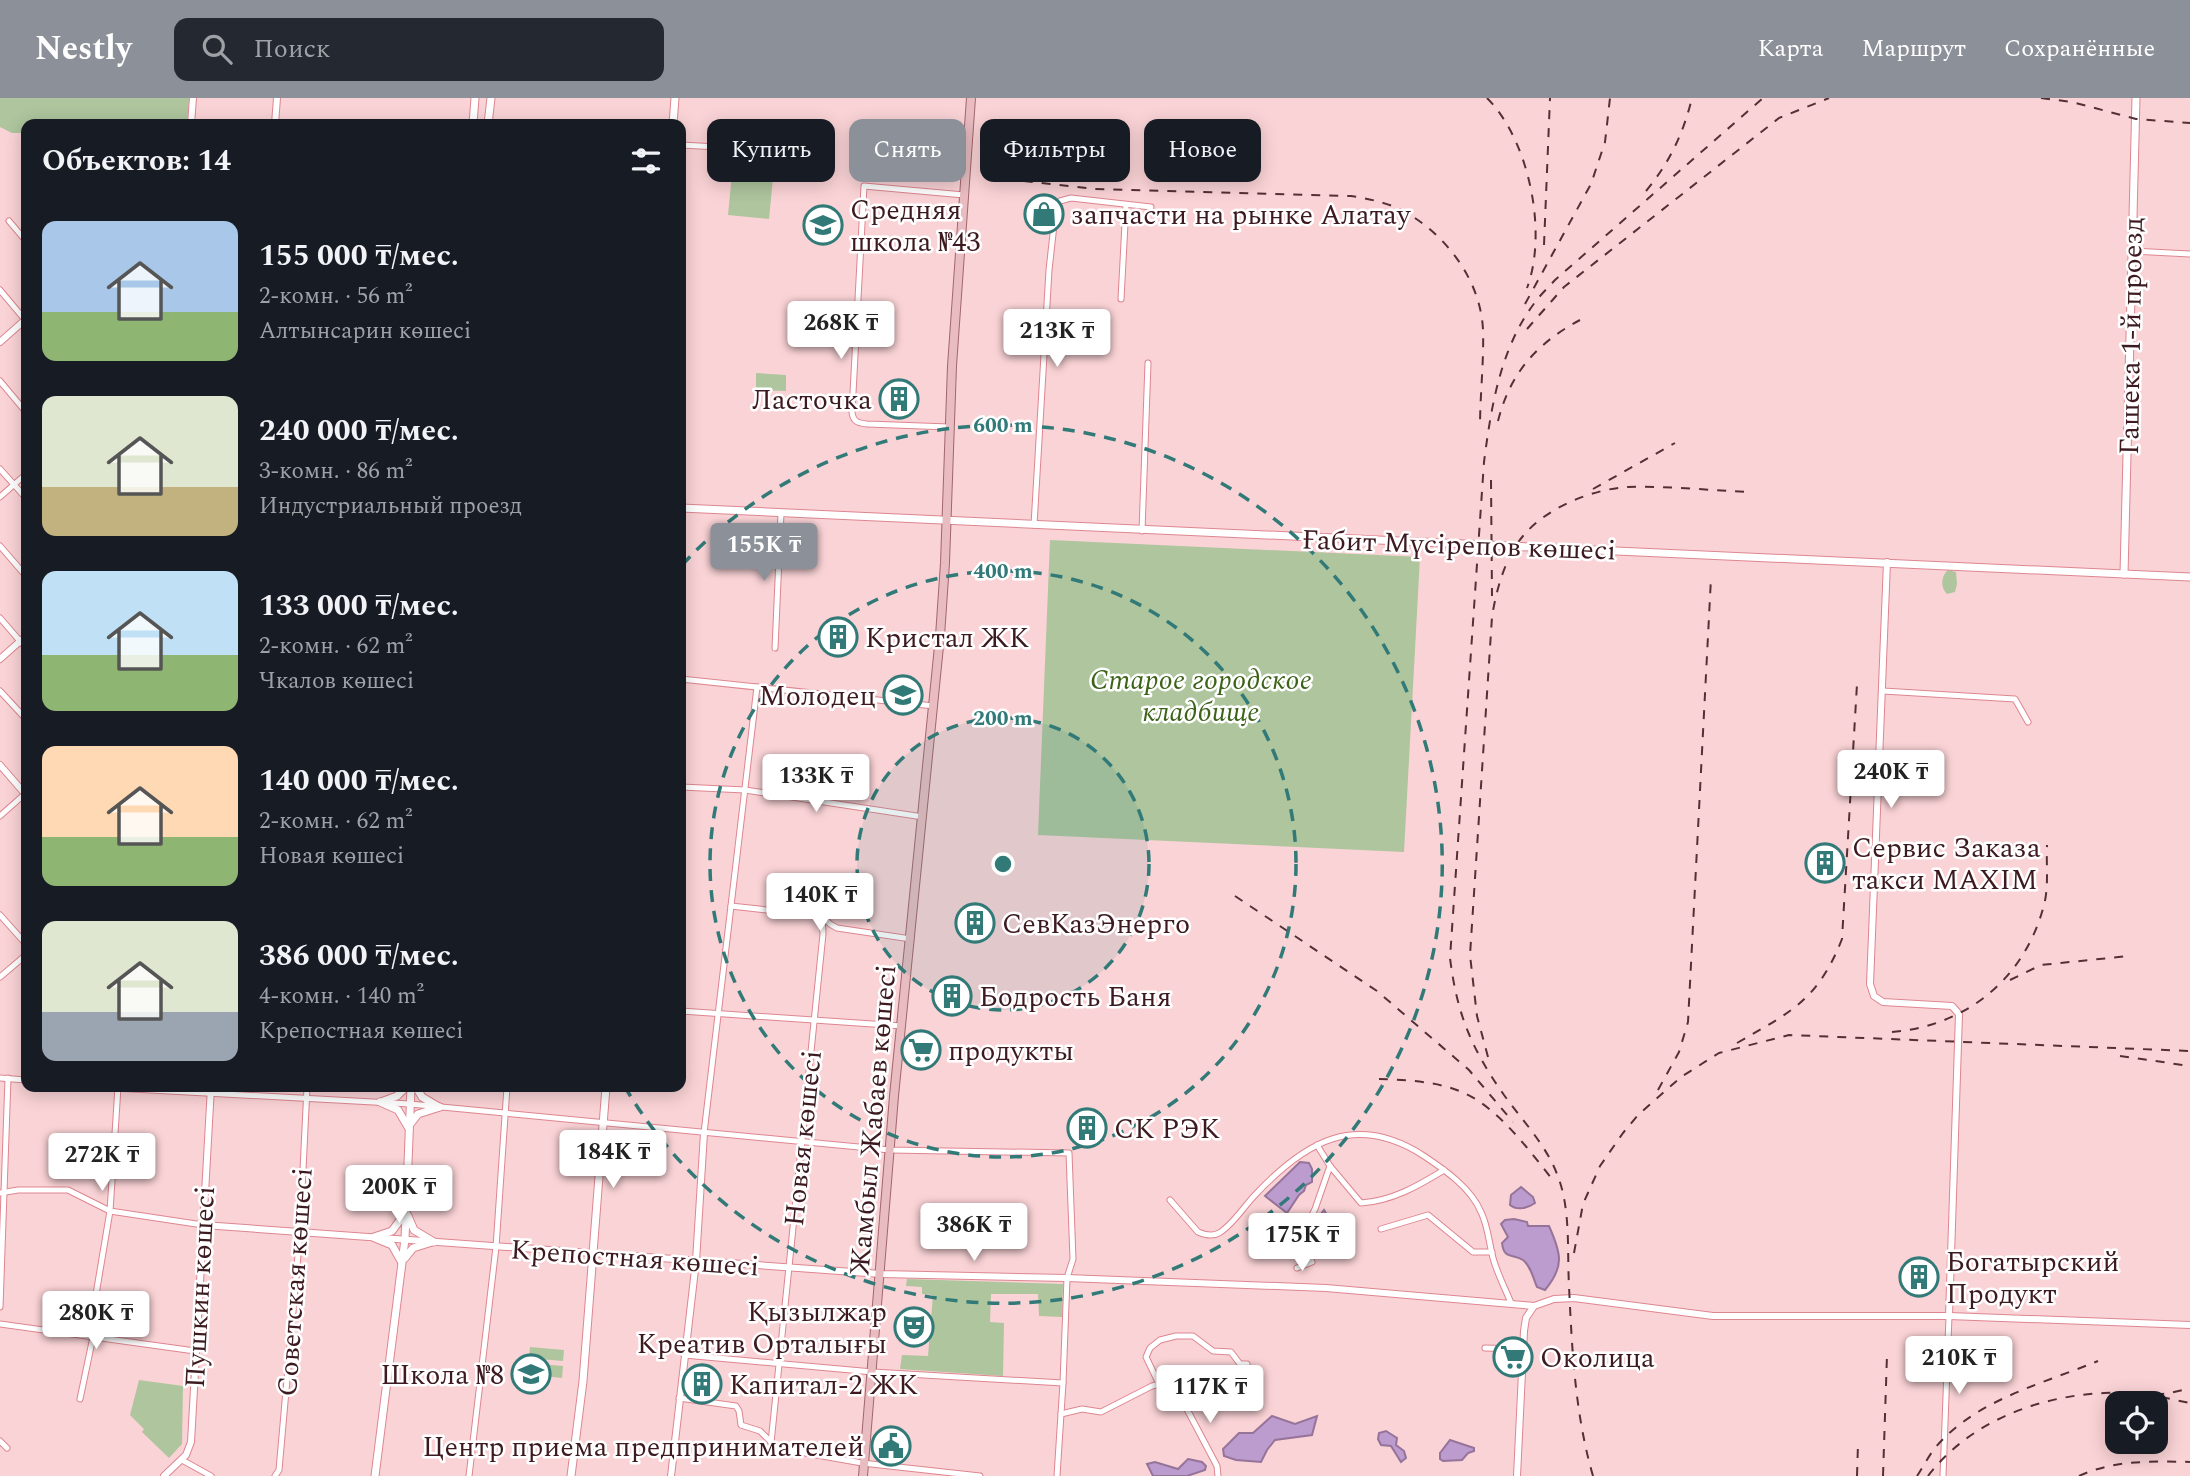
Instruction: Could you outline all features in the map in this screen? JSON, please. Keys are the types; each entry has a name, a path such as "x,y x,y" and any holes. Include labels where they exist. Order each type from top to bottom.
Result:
{"main road":[{"path":"473,119 475,98"},
{"path":"489,119 491,98"},
{"path":"673,119 675,98"},
{"name":"Жамбыл Жабаев көшесі","path":"863,1476 901,1026 944,583 949,428 971,98"},
{"name":"Гашека 1-й проезд","path":"2124,574 2136,98"},
{"name":"Ғабит Мүсірепов көшесі","path":"686,508 2190,577"},
{"path":"380,1102 403,1092"},
{"path":"375,1476 405,1239 411,1092"},
{"path":"416,1092 440,1107"},
{"path":"571,1476 594,1254 606,1092"},
{"path":"380,1102 400,1113 409,1131"},
{"path":"409,1131 417,1115 440,1107"},
{"path":"374,1237 396,1228 406,1209"},
{"path":"406,1209 414,1230 433,1242"},
{"path":"374,1237 394,1248 402,1265"},
{"path":"402,1265 411,1249 433,1242"}],"street":[{"path":"191,119 193,98"},
{"path":"275,119 277,98"},
{"path":"686,145 707,146"},
{"path":"949,428 867,424 857,422 852,415 864,186 964,195"},
{"path":"1034,524 1055,211 1060,201 1071,198 1151,207"},
{"path":"1121,299 1126,205"},
{"path":"9,221 21,235"},
{"path":"2132,251 2190,254"},
{"path":"0,290 21,314"},
{"path":"0,342 21,324"},
{"path":"1142,531 1148,363"},
{"path":"0,381 21,406"},
{"path":"0,469 21,493"},
{"path":"0,497 21,479"},
{"path":"775,648 780,513"},
{"path":"0,546 21,570"},
{"path":"1887,562 1870,985 1874,996 1883,1002 1952,1006 1959,1014 1943,1476"},
{"path":"0,618 21,637"},
{"path":"0,659 21,641"},
{"path":"686,680 934,706"},
{"path":"671,1476 696,1261 704,1133 757,687"},
{"path":"0,691 21,714"},
{"path":"1883,691 2015,699 2028,722"},
{"path":"0,765 21,788"},
{"path":"686,787 745,790 923,817"},
{"path":"0,816 21,798"},
{"path":"731,906 822,916 837,928 911,939"},
{"path":"0,915 21,938"},
{"name":"Новая көшесі","path":"771,1443 823,933 822,916"},
{"path":"0,977 21,959"},
{"path":"686,1011 901,1026"},
{"path":"0,1078 21,1080"},
{"path":"0,1307 8,1079"},
{"path":"80,1399 110,1211 118,1092"},
{"name":"Пушкин көшесі","path":"182,1460 190,1445 211,1092"},
{"path":"225,1092 506,1112 604,1124 890,1150 1069,1153 1074,1250 1067,1278 1057,1476"},
{"name":"Советская көшесі","path":"275,1476 279,1470 300,1232 307,1092"},
{"path":"469,1476 496,1247 507,1092"},
{"path":"1170,1200 1198,1233 1215,1234 1223,1230 1296,1155 1317,1145 1353,1135 1379,1135 1403,1143 1444,1170 1472,1196 1481,1211 1492,1252 1511,1303"},
{"path":"1317,1145 1330,1166 1363,1203 1389,1199 1444,1170"},
{"path":"1297,1268 1312,1262 1300,1239 1315,1209 1330,1166"},
{"name":"Крепостная көшесі","path":"2,1193 18,1190 68,1190 110,1211 203,1225 496,1247 881,1275 1067,1278 1326,1288 1534,1306"},
{"path":"1381,1229 1428,1215 1471,1251 1492,1252"},
{"path":"1517,1476 1522,1349 1526,1318 1534,1306 1554,1299 1574,1298 1713,1316 1949,1315 2190,1325"},
{"path":"0,1324 195,1351"},
{"path":"1159,1384 1146,1357 1147,1352 1160,1340 1176,1336 1193,1336 1213,1351 1231,1352 1240,1364 1247,1364"},
{"path":"1485,1348 1522,1349"},
{"path":"684,1355 873,1372 1063,1383"},
{"path":"1061,1414 1082,1409 1101,1412 1126,1397 1172,1381 1217,1466 1217,1476"},
{"path":"679,1398 736,1406 741,1425 760,1431 777,1448 864,1464 979,1476"},
{"path":"0,1441 7,1448"},
{"path":"164,1476 182,1460 211,1476"}],"green space":[{"path":"0,98 189,98 187,119 21,119 21,133 12,133 0,127"},
{"path":"731,182 773,182 769,219 728,215"},
{"path":"756,373 786,375 786,391 756,390"},
{"name":"Старое городское кладбище","path":"1050,540 1420,557 1404,852 1038,835"},
{"path":"1948,570 1956,572 1957,584 1955,592 1947,594 1942,582"},
{"path":"907,1279 1063,1284 1062,1317 1039,1316 1038,1294 991,1294 990,1322 1004,1323 1003,1376 900,1369 902,1355 928,1356 933,1295 922,1294 922,1287 906,1286"},
{"path":"530,1347 564,1350 563,1361 529,1358"},
{"path":"528,1363 563,1366 562,1378 526,1374"},
{"path":"139,1380 183,1386 182,1444 169,1458 142,1432 144,1429 130,1415"}],"shaded area":[{"path":"1300,1162 1309,1163 1312,1182 1306,1185 1287,1213 1265,1196"},
{"path":"1521,1187 1533,1197 1535,1203 1516,1208 1510,1205 1511,1195"},
{"path":"1324,1210 1336,1230 1335,1237 1341,1243 1340,1248 1326,1239 1321,1239 1316,1230 1317,1219"},
{"path":"1505,1220 1527,1222 1528,1226 1549,1226 1559,1259 1556,1274 1545,1290 1537,1287 1523,1260 1507,1254 1503,1248 1502,1243 1508,1237 1501,1224"},
{"path":"1272,1416 1295,1424 1317,1416 1312,1435 1275,1440 1261,1462 1224,1456 1223,1449 1239,1433 1253,1433"},
{"path":"1386,1431 1397,1438 1396,1445 1404,1451 1406,1458 1401,1462 1391,1446 1381,1445 1378,1439 1379,1433"},
{"path":"1450,1440 1474,1448 1474,1451 1462,1460 1443,1461 1440,1459 1440,1453"},
{"path":"1188,1459 1202,1462 1206,1466 1205,1470 1187,1476 1153,1476 1147,1464 1155,1462 1178,1469"}],"railway":[{"path":"1487,98 1502,116 1514,138 1531,188 1536,241 1527,288"},
{"path":"1544,245 1550,98"},
{"path":"1525,304 1591,184 1605,142 1610,98"},
{"path":"1646,191 1675,147 1692,98"},
{"path":"1593,1476 1575,1382 1568,1229 1561,1187 1547,1153 1504,1095 1474,1046 1461,1014 1450,958 1484,462 1494,400 1505,360 1512,341 1535,302 1555,280 1763,98"},
{"path":"1527,329 1564,287 1779,118 1829,98"},
{"path":"2041,98 2072,102 2136,119 2190,123"},
{"path":"1033,182 1095,189 1351,196 1380,202 1400,210 1422,223 1449,248 1460,262 1476,295 1483,330 1480,427"},
{"path":"1498,421 1510,388 1527,361 1538,349 1580,320"},
{"path":"1593,489 1675,443"},
{"path":"1491,480 1492,596"},
{"path":"1488,1057 1477,1016 1470,955 1492,617 1506,564 1517,544 1533,526 1557,509 1585,496 1628,487 1747,492"},
{"path":"1658,1090 1679,1052 1688,1022 1711,578"},
{"path":"1737,1043 1788,1013 1801,1002 1823,977 1842,939 1857,684"},
{"path":"1892,1032 1945,1020 1989,994 2007,976 2023,955 2044,905 2047,845"},
{"path":"1235,896 1377,991 1469,1070 1513,1122"},
{"path":"2010,980 2041,965 2129,956"},
{"path":"1574,1253 1583,1204 1600,1166 1623,1133 1638,1115 1681,1077 1719,1053 1789,1035 2190,1051"},
{"path":"2120,1056 2190,1066"},
{"path":"1379,1079 1433,1084 1454,1089 1477,1100 1501,1119 1552,1179"},
{"path":"1883,1476 1887,1355"},
{"path":"1917,1476 1935,1448 1969,1417 2010,1395 2098,1361"},
{"path":"1928,1476 1945,1457 1984,1427 2030,1406 2079,1395 2153,1395 2190,1388"},
{"path":"2168,1398 2190,1403"},
{"path":"1857,1476 1858,1444"},
{"path":"2079,1476 2119,1464 2190,1462"}],"place":[{"name":"запчасти на рынке Алатау","path":"1044,214"},
{"name":"Средняя школа №43","path":"823,225"},
{"name":"Ласточка","path":"899,399"},
{"name":"Кристал ЖК","path":"838,637"},
{"name":"Молодец","path":"903,695"},
{"name":"Сервис Заказа такси MAXIM","path":"1825,863"},
{"name":"СевКазЭнерго","path":"975,923"},
{"name":"Бодрость Баня","path":"952,996"},
{"name":"продукты","path":"921,1050"},
{"name":"СК РЭК","path":"1087,1128"},
{"name":"Богатырский Продукт","path":"1919,1277"},
{"name":"Қызылжар Креатив Орталығы","path":"914,1327"},
{"name":"Околица","path":"1513,1357"},
{"name":"Школа №8","path":"531,1374"},
{"name":"Капитал-2 ЖК","path":"702,1384"},
{"name":"Центр приема предпринимателей","path":"891,1446"}]}
